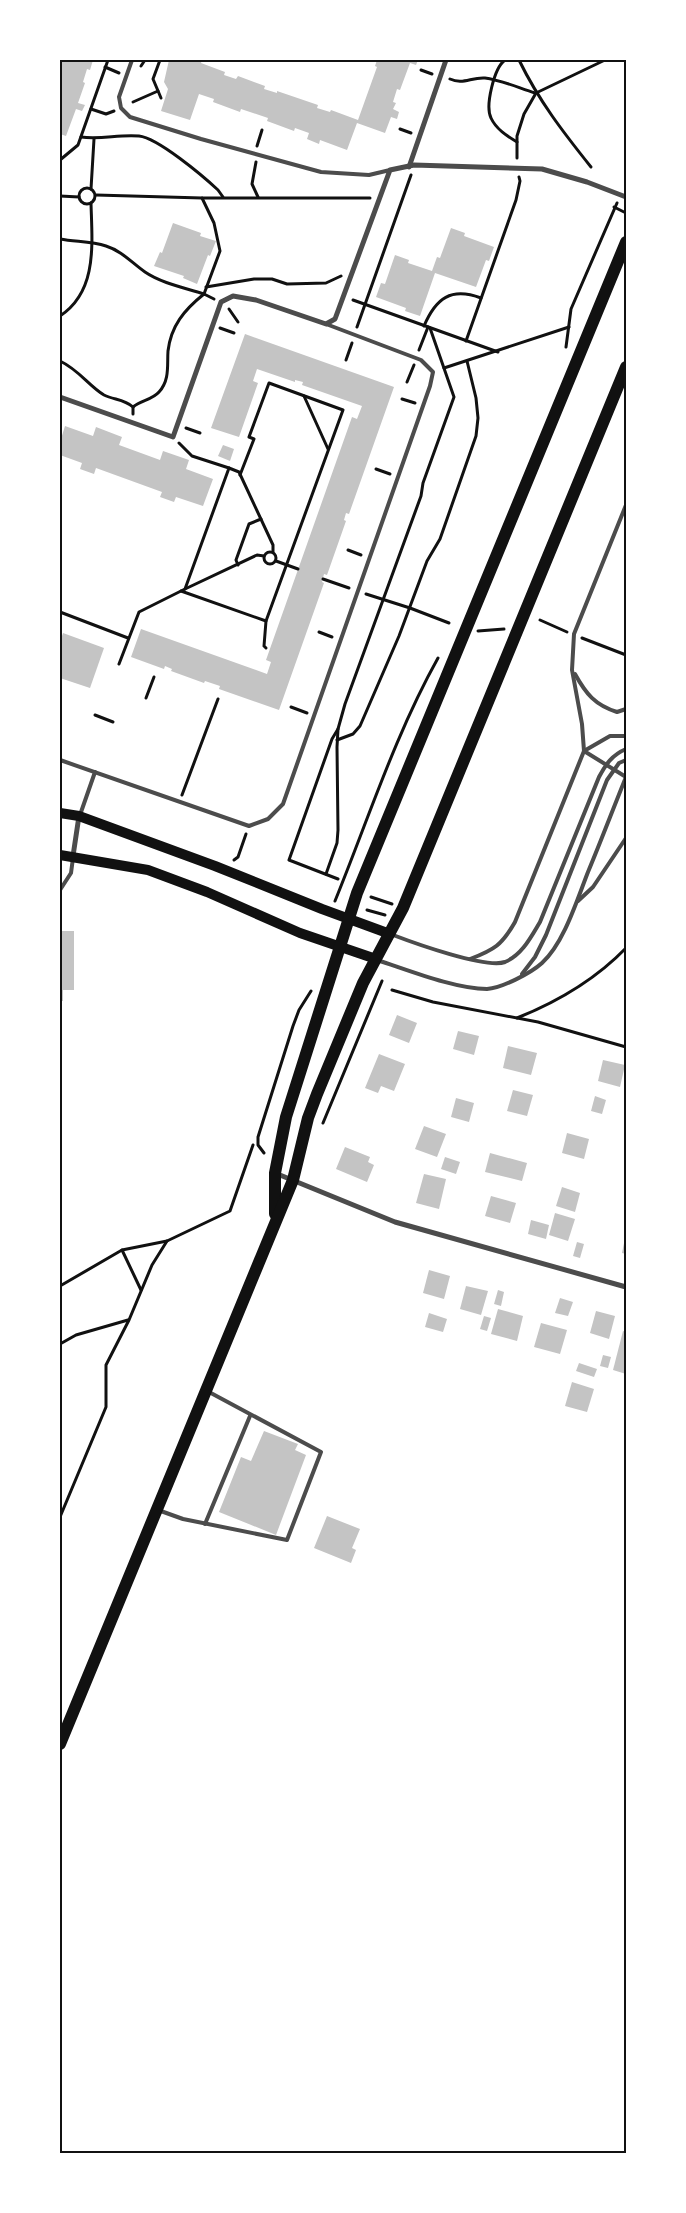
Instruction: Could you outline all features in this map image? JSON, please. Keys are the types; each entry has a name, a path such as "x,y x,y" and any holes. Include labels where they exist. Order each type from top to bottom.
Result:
{"main road":[{"path":"275,1220 275,1174 292,1092 348,919 398,793 626,242"},
{"path":"60,1744 292,1180 308,1118 364,983 403,908 626,367"},
{"path":"60,813 79,816 390,934"},
{"path":"60,855 148,870 207,892 300,933 376,959"}],"street":[{"path":"412,166 446,60"},
{"path":"60,397 173,437 221,302 233,296 256,300 326,324 335,319 390,170 412,166 542,169 623,196"},
{"path":"73,856 79,816"},
{"path":"275,1174 395,1222 626,1287"}],"lane":[{"path":"132,60 119,98 121,108 130,117 255,155 321,172 368,175 390,170"},
{"path":"60,760 248,826 268,819 283,804 430,386 433,372 421,360 326,324"},
{"path":"470,958 492,951 505,939 515,922 584,751 582,724 572,670 574,634 626,505"},
{"path":"572,670 587,695 594,702 617,712 626,709"},
{"path":"584,751 610,736 626,736"},
{"path":"390,934 423,946 491,964 504,962 516,955 529,941 540,922 606,763 617,753 626,749"},
{"path":"376,959 470,987 488,989 505,985 542,964 557,945 577,902 626,777 584,751"},
{"path":"519,978 535,957 607,780 619,763 626,760"},
{"path":"79,816 95,772"},
{"path":"577,902 593,887 626,838"},
{"path":"60,890 71,873 73,856"},
{"path":"158,1509 183,1519 287,1540 321,1452 250,1416 205,1390"},
{"path":"205,1524 250,1416"}],"path":[{"path":"60,160 78,145 108,60"},
{"path":"160,60 153,79 161,98"},
{"path":"505,60 496,69 490,98 490,117 504,134 517,142"},
{"path":"519,60 536,93 555,122 591,167"},
{"path":"517,153 517,142 524,114 536,93 606,60"},
{"path":"105,67 126,76"},
{"path":"451,80 463,83 473,78 494,80 536,93"},
{"path":"133,102 158,91"},
{"path":"91,109 106,114 121,108"},
{"path":"258,197 252,184 256,161 255,155 262,130"},
{"path":"81,137 94,139 119,135 142,136 173,153 218,190 223,197"},
{"path":"94,139 92,189 96,195"},
{"path":"364,304 412,166"},
{"path":"466,341 516,200 520,182 517,168"},
{"path":"91,204 81,202 79,197 80,191 85,188 92,189"},
{"path":"60,192 62,196 79,197"},
{"path":"96,195 202,198 380,198"},
{"path":"60,316 81,296 90,271 92,242 91,204 96,195"},
{"path":"563,354 567,345 571,310 623,196"},
{"path":"133,407 153,397 166,380 168,352 176,323 190,304 204,294 220,251 214,223 202,198"},
{"path":"60,239 92,242 118,251 156,278 204,294 221,302"},
{"path":"205,288 254,279 272,279 286,284 326,283 340,276 350,279"},
{"path":"424,326 433,307 442,300 463,293 481,298"},
{"path":"343,296 498,352"},
{"path":"433,372 569,327"},
{"path":"326,874 338,830 338,729 354,677 384,600 454,397 430,328"},
{"path":"60,361 78,372 104,394 127,402 133,407"},
{"path":"337,740 353,734 360,726 428,561 440,539 476,436 478,418 476,398 467,361"},
{"path":"407,382 412,369"},
{"path":"240,475 254,439 249,437 268,383 343,410 266,621 264,646 266,648"},
{"path":"304,395 329,450"},
{"path":"402,399 423,406"},
{"path":"133,407 133,423"},
{"path":"173,437 192,456 239,472 273,545 276,561"},
{"path":"183,590 229,468"},
{"path":"376,469 398,477"},
{"path":"238,565 236,560 249,524 261,519"},
{"path":"348,550 369,557"},
{"path":"264,556 266,552 273,552"},
{"path":"119,664 140,612 257,555 264,556"},
{"path":"264,556 265,562 268,564 276,561 298,569"},
{"path":"323,578 352,589"},
{"path":"183,590 266,621"},
{"path":"366,594 449,623"},
{"path":"60,612 128,638"},
{"path":"540,620 626,655"},
{"path":"475,631 487,632 509,628"},
{"path":"318,632 340,640"},
{"path":"343,882 360,834 408,719 439,656"},
{"path":"146,698 154,676"},
{"path":"179,802 218,699"},
{"path":"291,708 314,716"},
{"path":"95,715 113,722"},
{"path":"338,729 332,739 289,860 338,879"},
{"path":"233,861 238,857 247,832"},
{"path":"371,897 395,905"},
{"path":"516,1019 539,1009 596,975 610,965 626,948"},
{"path":"275,1174 269,1159 258,1145 258,1138 293,1026 299,1010 316,983"},
{"path":"392,990 433,1002 538,1022 626,1047"},
{"path":"322,1124 374,999"},
{"path":"60,1286 122,1250 167,1241 230,1211 253,1145"},
{"path":"60,1517 106,1407 106,1366 152,1264 167,1241"},
{"path":"122,1250 141,1290"},
{"path":"60,1344 76,1335 128,1320"}],"building":[{"path":"62,60 93,60 90,70 87,69 83,82 85,83 78,103 85,105 82,111 76,109 66,136 60,134 60,66"},
{"path":"169,60 202,60 201,63 225,72 224,75 236,79 238,76 265,86 264,89 277,93 277,91 318,105 317,108 330,112 331,110 358,120 377,67 375,66 377,60 418,60 416,65 410,63 400,90 397,89 393,102 396,103 393,109 399,112 397,119 391,117 385,133 357,123 347,150 320,140 319,144 307,139 309,133 295,128 294,131 267,121 268,118 241,109 240,112 213,102 214,99 199,94 190,120 161,111 168,89 164,82"},
{"path":"173,223 201,233 200,236 216,241 210,256 208,255 197,284 183,278 184,276 154,266 160,252 162,253"},
{"path":"451,228 465,233 464,236 494,247 489,261 486,260 476,287 435,273 420,316 405,311 406,308 376,297 381,283 385,284 395,255 409,260 408,263 432,271 437,257 440,258"},
{"path":"245,334 394,387 349,514 346,513 344,520 346,521 327,575 324,574 322,582 324,583 279,710 219,689 220,686 205,681 204,683 171,671 172,669 165,666 164,669 131,657 141,629 267,674 271,662 266,660 352,417 357,419 362,406 302,385 303,382 295,380 295,382 257,369 253,381 258,383 239,437 211,428"},
{"path":"65,426 93,436 96,427 122,437 119,445 160,460 163,451 189,460 186,469 213,479 203,506 176,497 174,502 160,497 162,492 96,468 94,474 80,469 82,463 60,455 60,442"},
{"path":"223,445 234,449 230,461 218,456"},
{"path":"63,633 104,648 90,688 60,678 60,642"},
{"path":"60,931 74,931 74,990 63,990 63,1001 60,1001"},
{"path":"397,1015 417,1023 409,1043 389,1035"},
{"path":"458,1031 479,1036 474,1055 453,1049"},
{"path":"508,1046 537,1053 531,1075 503,1068"},
{"path":"379,1054 405,1064 394,1091 381,1086 378,1093 365,1088"},
{"path":"603,1060 625,1065 620,1087 598,1081"},
{"path":"513,1090 533,1095 527,1116 507,1111"},
{"path":"595,1096 606,1100 602,1114 591,1111"},
{"path":"456,1098 474,1103 469,1122 451,1117"},
{"path":"424,1126 446,1134 437,1157 415,1149"},
{"path":"567,1133 589,1139 584,1159 562,1153"},
{"path":"345,1147 370,1157 368,1162 374,1165 367,1182 336,1169"},
{"path":"490,1153 527,1163 522,1181 485,1172"},
{"path":"445,1157 460,1162 456,1174 441,1169"},
{"path":"424,1174 446,1179 439,1209 416,1203"},
{"path":"562,1187 580,1193 575,1212 556,1206"},
{"path":"491,1196 516,1203 510,1223 485,1216"},
{"path":"555,1213 575,1219 568,1241 549,1235"},
{"path":"531,1220 549,1225 546,1239 528,1234"},
{"path":"626,1239 626,1254 622,1253"},
{"path":"577,1242 584,1244 580,1258 573,1256"},
{"path":"429,1270 450,1276 444,1299 423,1293"},
{"path":"466,1286 488,1291 481,1315 460,1309"},
{"path":"498,1290 504,1292 501,1306 494,1304"},
{"path":"560,1298 573,1302 568,1316 555,1313"},
{"path":"498,1309 523,1316 517,1341 491,1334"},
{"path":"596,1311 615,1316 609,1339 590,1333"},
{"path":"429,1313 447,1319 443,1332 425,1327"},
{"path":"484,1316 491,1318 487,1331 480,1329"},
{"path":"541,1323 567,1330 560,1354 534,1347"},
{"path":"623,1331 626,1332 626,1374 613,1370"},
{"path":"603,1355 611,1357 608,1368 600,1366"},
{"path":"579,1363 597,1369 594,1377 576,1371"},
{"path":"572,1382 594,1389 587,1412 565,1406"},
{"path":"264,1431 298,1444 295,1450 306,1455 276,1535 219,1512 241,1457 251,1461"},
{"path":"327,1516 360,1529 352,1548 356,1550 351,1563 314,1548"}]}
